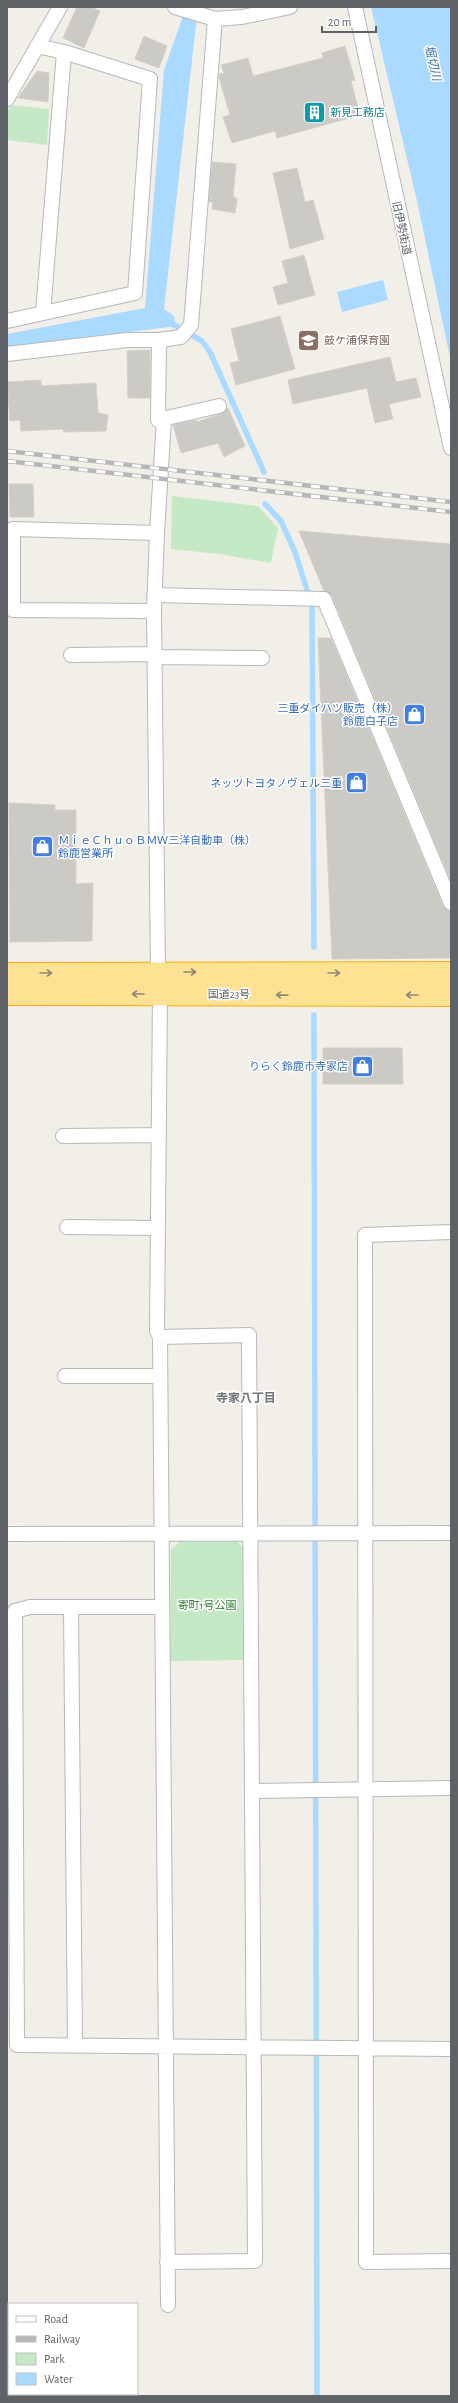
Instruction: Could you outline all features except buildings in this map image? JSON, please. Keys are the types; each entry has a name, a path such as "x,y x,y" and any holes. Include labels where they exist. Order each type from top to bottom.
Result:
{"highway":[{"name":"国道23号","path":"7,974 158,972 451,973"},
{"name":"国道23号","path":"7,994 451,995"}],"street":[{"path":"7,100 60,7"},
{"path":"178,8 211,18 242,17 290,7"},
{"name":"旧伊勢街道","path":"355,7 451,448"},
{"path":"7,354 127,340 159,340 182,337 191,325 211,18"},
{"path":"7,321 135,293 150,79 64,52 37,46"},
{"path":"43,313 64,52"},
{"path":"159,340 158,420 219,406"},
{"path":"164,419 158,499 154,611 158,972 160,994 157,1331 160,1338 159,1376 168,2305"},
{"path":"154,611 13,610 10,556 13,529 157,533"},
{"path":"154,595 324,599 451,903"},
{"path":"71,655 262,658"},
{"path":"63,1136 159,1135"},
{"path":"67,1227 158,1228"},
{"path":"451,1232 365,1235 366,2262 451,2261"},
{"path":"160,1338 249,1335 251,1533 255,2261 168,2262"},
{"path":"66,1376 159,1376"},
{"path":"9,1534 451,1533"},
{"path":"161,1607 30,1607 15,1611 17,2045 366,2047 451,2049"},
{"path":"71,1608 75,2045"},
{"path":"252,1791 451,1788"}],"green space":[{"path":"11,105 49,109 47,145 7,140 7,111"},
{"path":"172,496 258,506 278,528 271,563 219,554 171,549"},
{"name":"寄町1号公園","path":"235,1540 245,1549 244,1660 170,1661 171,1550 181,1541"}],"water":[{"path":"186,7 198,7 164,309 174,316 176,326 7,348 7,334 145,308 164,70"},
{"name":"堀切川","path":"371,7 451,7 451,362 417,201"},
{"path":"383,280 388,300 342,312 337,292"}],"waterway":[{"path":"171,323 202,341 210,352 264,472"},
{"path":"265,504 281,521 295,552 312,606 314,947"},
{"path":"314,1015 317,2396"}],"railway":[{"path":"7,451 451,502"},
{"path":"7,461 451,512"}],"place":[{"name":"新見工務店","path":"314,112"},
{"name":"鼓ケ浦保育園","path":"308,340"},
{"name":"三重ダイハツ販売（株） 鈴鹿白子店","path":"414,714"},
{"name":"ネッツトヨタノヴェル三重","path":"357,783"},
{"name":"ＭｉｅＣｈｕｏＢＭＷ三洋自動車（株） 鈴鹿営業所","path":"43,846"},
{"name":"りらく鈴鹿市寺家店","path":"363,1066"}],"district":[{"name":"寺家八丁目","path":"246,1398"}]}
